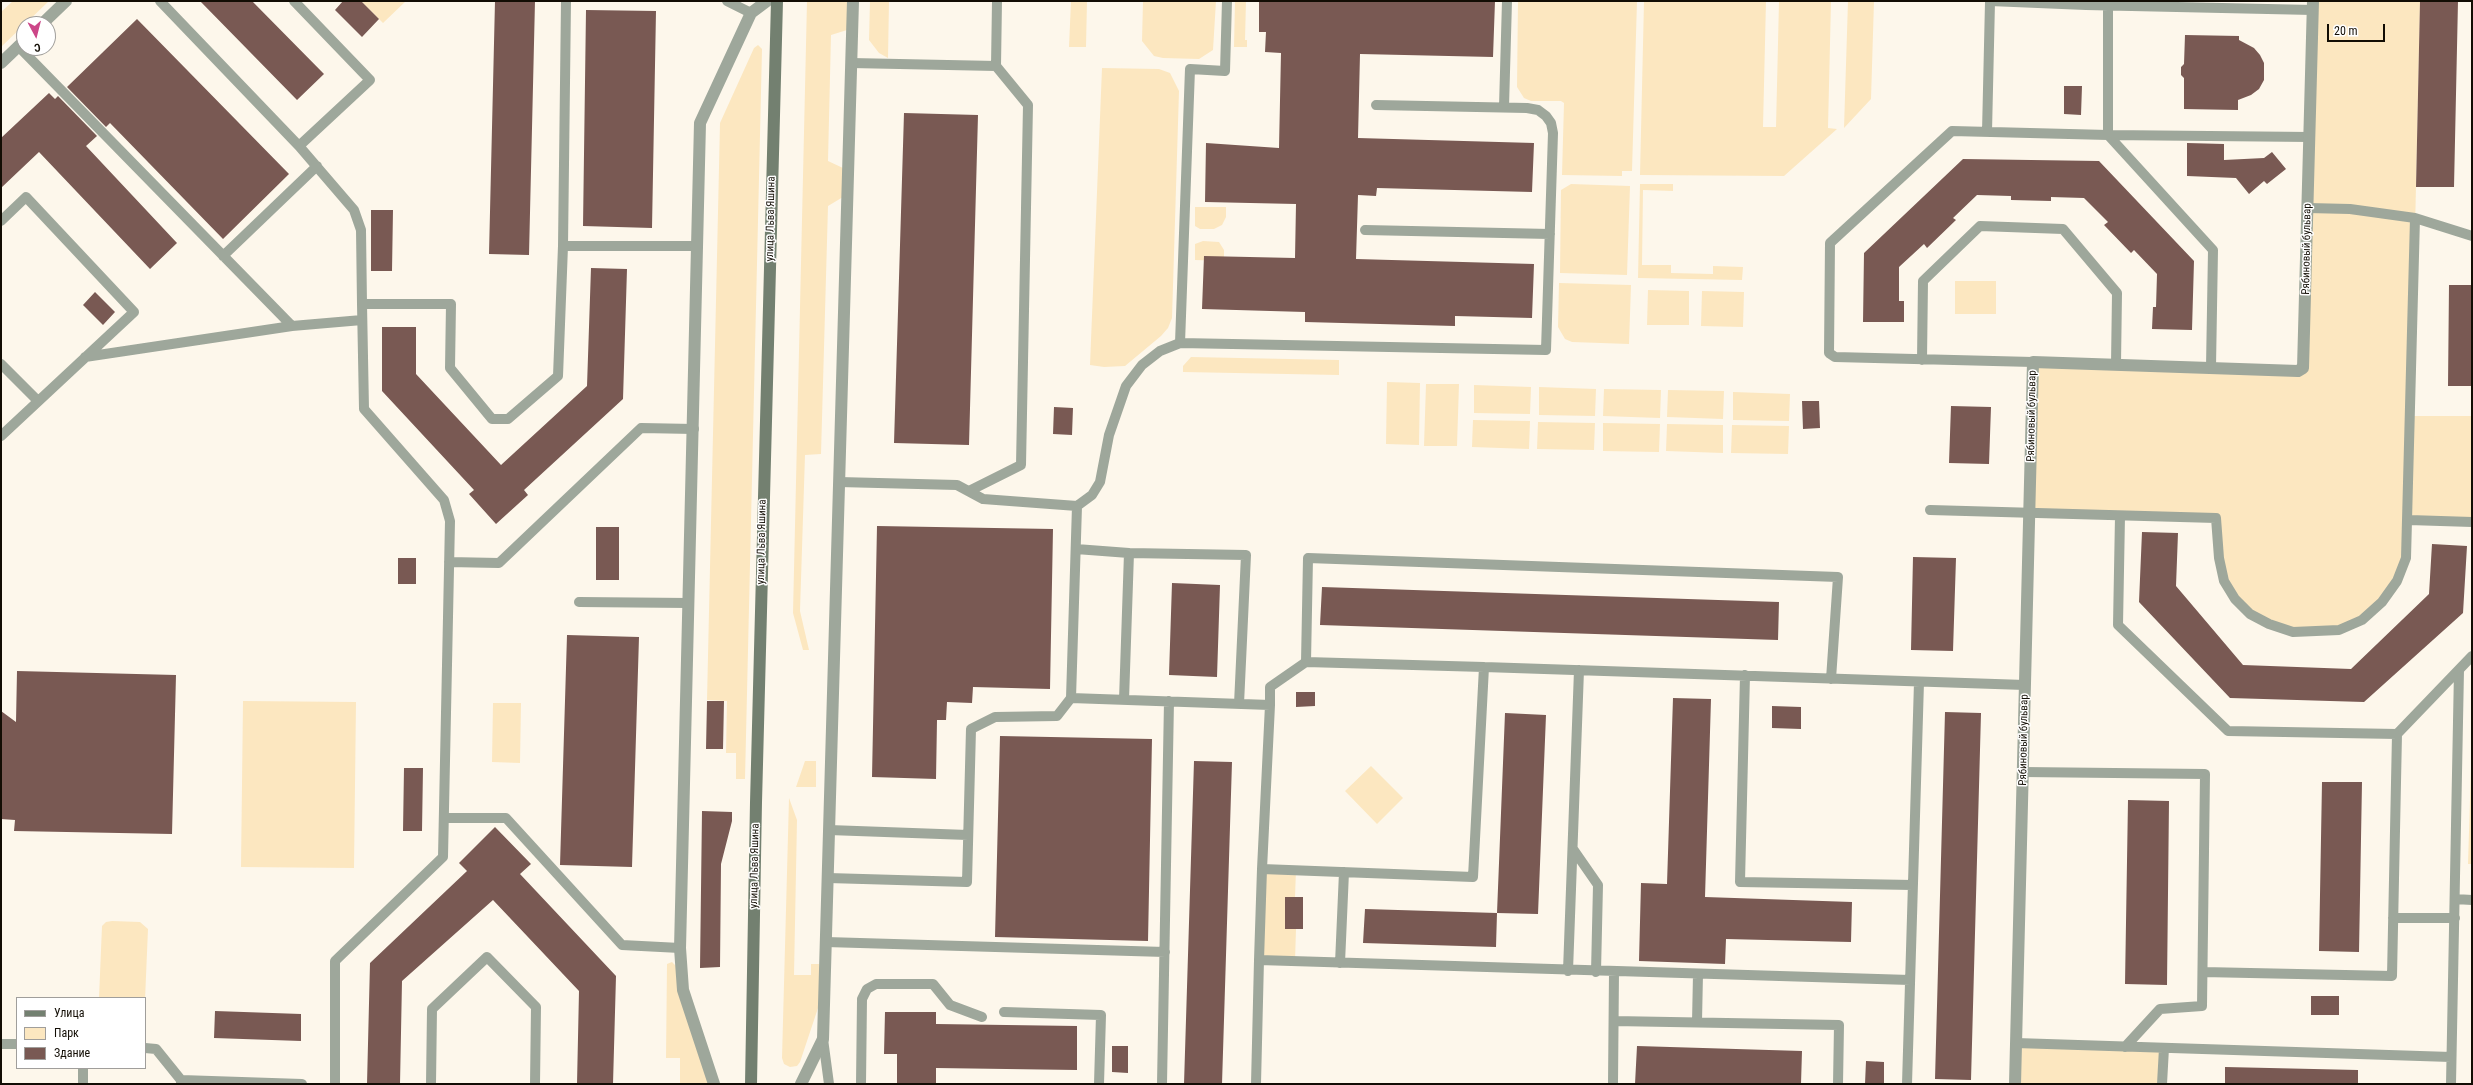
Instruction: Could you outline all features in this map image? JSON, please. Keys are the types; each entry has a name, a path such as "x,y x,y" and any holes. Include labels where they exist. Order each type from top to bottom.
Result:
{"main road":[{"name":"улица Льва Яшина","path":"751,1084 777,1"}],"street":[{"path":"50,16 66,1"},
{"path":"714,1084 683,990 680,948 694,429 700,123 751,13 767,1"},
{"path":"800,1084 823,1038 853,1"},
{"name":"Рябиновый бульвар","path":"2015,1084 2033,362 2298,371 2303,368 2313,6"},
{"path":"1,63 16,49"}],"lane":[{"path":"160,1 299,146 354,210 361,230 364,409 444,500 450,521 443,857 335,961 335,1084"},
{"path":"294,1 370,80 299,146"},
{"path":"362,304 451,304 450,368 492,419 508,419 558,376 563,246 566,1"},
{"path":"727,1 751,13"},
{"path":"969,491 1021,465 1028,105 996,66 997,1"},
{"path":"1180,343 1190,69 1225,70 1227,1"},
{"path":"1504,107 1507,1"},
{"path":"1987,132 1990,2 2086,3 2108,5 2313,6"},
{"path":"2108,5 2108,135 2213,250 2211,367"},
{"path":"32,56 223,256 292,326"},
{"path":"851,63 996,66"},
{"path":"839,482 957,484 983,499 1077,506 1092,495 1100,482 1109,435 1126,386 1142,365 1160,351 1180,343 1546,350 1553,133 1551,123 1546,116 1538,110 1504,107 1376,105"},
{"path":"2033,362 1835,357 1829,354 1830,243 1952,131 2108,135 2310,137"},
{"path":"223,256 317,166"},
{"path":"1,221 26,197 134,312 1,436"},
{"path":"2308,208 2350,209 2415,218 2472,236"},
{"path":"1930,510 2216,518 2220,566 2224,581 2235,599 2250,614 2268,624 2293,632 2339,630 2362,620 2382,602 2397,581 2406,558 2409,520 2415,218"},
{"path":"1922,360 1923,280 1980,226 2063,229 2117,293 2116,364"},
{"path":"1365,230 1550,234"},
{"path":"563,246 698,246"},
{"path":"85,357 292,326 362,320"},
{"path":"1,364 38,401"},
{"path":"449,562 499,563 641,428 694,429"},
{"path":"828,878 967,882 971,729 995,717 1056,716 1071,698 1077,506"},
{"path":"2120,516 2118,625 2228,731 2397,734"},
{"path":"2409,520 2472,522"},
{"path":"1076,550 1246,556 1239,704"},
{"path":"1124,700 1129,553"},
{"path":"1306,662 1308,558 1838,577 1831,679"},
{"path":"579,602 689,603"},
{"path":"2203,972 2392,976 2397,734 2472,656"},
{"path":"1256,1084 1262,869 1270,687 1306,662 2025,685"},
{"path":"1262,869 1473,877 1484,667"},
{"path":"1568,971 1579,670"},
{"path":"2451,1084 2456,899 2459,670"},
{"path":"1745,675 1740,882 1913,885"},
{"path":"1907,1084 1919,682"},
{"path":"1071,698 1270,705"},
{"path":"1162,1084 1169,701"},
{"path":"2023,772 2206,774 2202,1006 2160,1009 2125,1047"},
{"path":"444,818 506,818 622,945 680,948"},
{"path":"829,830 968,835"},
{"path":"1573,849 1598,885 1596,972"},
{"path":"1340,963 1344,872"},
{"path":"2456,899 2472,900"},
{"path":"2393,918 2455,918"},
{"path":"826,942 1165,952"},
{"path":"431,1084 432,1009 487,957 536,1007 535,1084"},
{"path":"1259,960 1596,972 1910,980"},
{"path":"1613,1084 1614,972"},
{"path":"1697,1022 1698,974"},
{"path":"861,1084 862,999 867,990 876,984 933,984 950,1004 982,1017"},
{"path":"1004,1012 1101,1015 1099,1084"},
{"path":"1614,1021 1839,1025 1838,1084"},
{"path":"823,1038 829,1084"},
{"path":"2016,1043 2451,1057"},
{"path":"1,1044 16,1044"},
{"path":"146,1048 156,1049 181,1082 302,1084"},
{"path":"2162,1084 2164,1048"},
{"path":"82,1084 83,1069"}],"green space":[{"path":"13,1 49,1 33,16 16,16 16,33 1,47 1,12"},
{"path":"361,1 406,1 383,23"},
{"path":"807,1 848,1 847,30 831,35 828,161 843,168 843,197 828,206 821,454 805,455 800,611 809,650 803,650 793,613"},
{"path":"870,1 889,1 888,58 879,53 869,40"},
{"path":"1071,1 1087,1 1086,47 1069,47"},
{"path":"1143,1 1216,1 1213,50 1199,59 1163,58 1154,56 1142,41"},
{"path":"1235,1 1246,1 1245,40 1247,40 1247,47 1234,47"},
{"path":"1518,1 1637,1 1632,171 1622,171 1622,176 1562,175 1564,103 1561,101 1531,101 1524,98 1517,87"},
{"path":"1644,1 1766,1 1763,127 1776,127 1779,1 1831,1 1828,128 1837,129 1784,176 1640,175"},
{"path":"1848,1 1874,1 1871,99 1844,128"},
{"path":"2313,1 2420,1 2411,416 2472,416 2472,522 2409,520 2406,558 2382,602 2339,630 2293,632 2250,614 2224,581 2216,518 2029,513 2033,362 2298,371"},
{"path":"758,45 762,49 745,779 736,779 736,753 726,753 727,701 707,700 720,123 754,48"},
{"path":"1102,68 1159,69 1170,73 1179,91 1172,318 1168,328 1161,336 1125,366 1104,367 1090,365"},
{"path":"1571,184 1630,186 1627,275 1560,273 1561,190"},
{"path":"1640,184 1673,184 1673,191 1643,190 1642,265 1671,265 1671,273 1713,274 1713,266 1743,267 1742,280 1638,278"},
{"path":"1195,207 1226,207 1226,217 1222,225 1214,229 1200,229 1195,226"},
{"path":"1203,241 1219,242 1224,250 1224,261 1195,260 1195,244"},
{"path":"1955,281 1996,281 1996,314 1955,314"},
{"path":"1559,283 1631,285 1629,344 1572,342 1565,339 1558,327"},
{"path":"1648,290 1689,291 1689,325 1647,325"},
{"path":"1702,291 1744,292 1743,327 1701,326"},
{"path":"1191,357 1339,360 1339,375 1183,372 1183,366"},
{"path":"1387,382 1420,383 1419,445 1386,444"},
{"path":"1426,384 1459,384 1457,446 1424,446"},
{"path":"1474,385 1531,387 1530,414 1474,413"},
{"path":"1539,387 1596,389 1595,416 1539,415"},
{"path":"1604,389 1661,390 1660,418 1603,416"},
{"path":"1668,390 1724,391 1723,419 1667,417"},
{"path":"1733,392 1790,394 1789,421 1733,420"},
{"path":"1473,420 1530,421 1529,449 1472,447"},
{"path":"1538,422 1595,423 1594,450 1537,449"},
{"path":"1603,423 1660,424 1659,452 1603,451"},
{"path":"1667,424 1723,425 1723,453 1666,451"},
{"path":"1732,425 1789,426 1788,454 1731,453"},
{"path":"243,701 356,702 354,868 241,867"},
{"path":"493,703 521,703 520,763 492,762"},
{"path":"805,761 816,761 816,787 796,787"},
{"path":"1371,766 1403,798 1377,824 1345,791"},
{"path":"2471,768 2472,864 2468,864"},
{"path":"789,798 797,820 794,975 811,975 811,964 819,964 823,993 800,1062 797,1066 790,1067 784,1064 782,1058"},
{"path":"1262,869 1296,870 1295,897 1285,897 1285,929 1296,929 1295,961 1259,960"},
{"path":"106,922 140,922 148,929 145,997 99,997 102,926"},
{"path":"672,962 677,967 709,1084 680,1084 680,1058 666,1058 667,964"},
{"path":"2016,1043 2164,1048 2162,1084 2015,1084"}],"building":[{"path":"200,1 252,1 324,74 297,100"},
{"path":"343,1 361,1 379,19 362,37 335,10"},
{"path":"495,1 535,1 529,255 489,254"},
{"path":"1259,1 1495,1 1493,57 1360,54 1358,138 1534,143 1532,192 1377,188 1376,196 1358,195 1356,259 1534,264 1532,318 1455,316 1455,326 1305,322 1305,312 1202,309 1204,256 1295,258 1296,204 1205,202 1206,143 1279,148 1281,53 1265,52 1266,32 1259,32"},
{"path":"2420,1 2458,1 2454,187 2416,187"},
{"path":"586,10 656,11 652,228 583,226"},
{"path":"137,19 289,174 223,239 110,123 106,127 67,87"},
{"path":"2185,35 2239,36 2239,40 2254,48 2260,55 2264,63 2264,80 2259,89 2251,95 2238,100 2238,110 2184,109 2184,78 2181,75 2181,67 2184,64"},
{"path":"2064,86 2082,86 2081,115 2064,114"},
{"path":"49,93 55,99 58,96 97,136 86,146 177,243 150,269 39,152 1,188 1,138"},
{"path":"904,113 978,115 969,445 894,443"},
{"path":"2187,143 2224,144 2224,160 2264,158 2272,152 2286,169 2267,184 2264,181 2249,194 2236,178 2187,176"},
{"path":"1963,159 2099,161 2194,261 2192,330 2152,329 2153,307 2156,307 2157,274 2134,250 2131,253 2104,225 2108,222 2084,198 2051,197 2051,201 2011,200 2011,196 1977,195 1953,218 1956,220 1927,248 1924,244 1899,267 1899,301 1904,301 1904,322 1863,322 1864,253"},
{"path":"371,210 393,210 392,271 371,271"},
{"path":"591,268 627,269 623,399 524,490 528,495 496,524 469,494 474,490 382,391 382,327 416,327 416,374 501,465 587,386"},
{"path":"2449,285 2472,285 2472,386 2448,386"},
{"path":"95,292 115,312 103,325 83,305"},
{"path":"1802,401 1819,401 1820,428 1803,429"},
{"path":"1951,406 1991,407 1989,464 1949,463"},
{"path":"1054,407 1073,408 1072,435 1053,434"},
{"path":"877,526 1053,529 1050,689 973,687 972,703 947,702 946,720 937,720 936,779 872,777"},
{"path":"596,527 619,527 619,580 596,580"},
{"path":"2142,532 2178,533 2176,586 2243,665 2351,669 2429,594 2432,544 2467,546 2463,613 2364,702 2230,698 2139,602"},
{"path":"1913,557 1956,558 1953,651 1911,650"},
{"path":"398,558 416,558 416,584 398,584"},
{"path":"1172,583 1220,585 1217,677 1169,675"},
{"path":"1322,587 1779,602 1778,640 1320,625"},
{"path":"567,635 639,637 632,867 560,865"},
{"path":"17,671 176,675 172,834 14,831 15,820 1,819 1,711 16,722"},
{"path":"1296,692 1315,692 1315,706 1296,707"},
{"path":"1673,698 1711,699 1705,897 1852,902 1851,942 1726,939 1725,964 1639,961 1641,883 1667,884"},
{"path":"707,701 724,701 723,749 706,749"},
{"path":"1772,706 1801,707 1801,729 1772,728"},
{"path":"1945,712 1981,713 1971,1080 1935,1079"},
{"path":"1505,713 1546,715 1538,914 1497,913"},
{"path":"1000,736 1152,739 1148,941 995,937"},
{"path":"1194,761 1232,762 1222,1084 1184,1084"},
{"path":"404,768 423,768 422,831 403,831"},
{"path":"2322,782 2362,782 2359,952 2319,951"},
{"path":"2128,800 2169,801 2167,985 2125,984"},
{"path":"702,811 732,812 732,821 721,864 720,967 700,968"},
{"path":"495,827 531,864 520,874 616,976 613,1084 577,1084 579,991 493,900 402,981 400,1084 367,1084 370,963 467,871 459,863"},
{"path":"1285,897 1303,897 1303,929 1285,929"},
{"path":"1365,909 1497,913 1496,947 1363,943"},
{"path":"2311,996 2339,996 2339,1015 2311,1015"},
{"path":"215,1011 301,1014 301,1041 214,1038"},
{"path":"885,1012 936,1012 936,1024 1077,1026 1077,1070 936,1068 936,1084 897,1084 897,1054 884,1054"},
{"path":"1112,1046 1128,1046 1128,1073 1112,1072"},
{"path":"1637,1046 1802,1051 1801,1084 1635,1084"},
{"path":"1866,1061 1884,1062 1884,1084 1865,1084"},
{"path":"2225,1067 2358,1070 2358,1084 2225,1084"}]}
